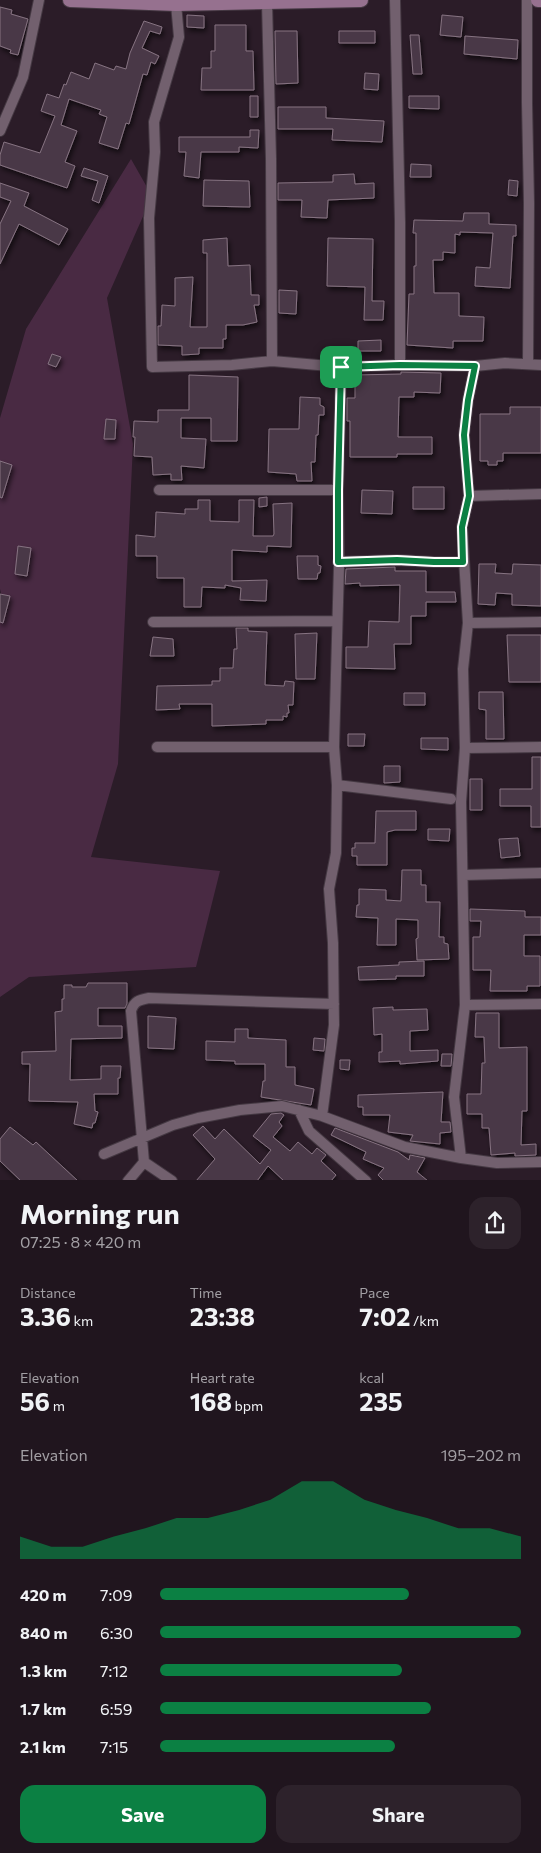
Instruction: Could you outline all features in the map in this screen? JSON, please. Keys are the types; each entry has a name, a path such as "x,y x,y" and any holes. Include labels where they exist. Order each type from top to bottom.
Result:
{"main road":[{"path":"70,0 176,4 361,0"}],"street":[{"path":"0,131 23,77 39,0"},
{"path":"394,0 400,222 400,365"},
{"path":"527,0 528,364"},
{"path":"268,3 272,361"},
{"path":"176,4 179,36 154,122 155,152 149,218 152,367 232,365 272,361 341,367 541,365"},
{"path":"461,1158 454,1097 465,1005 464,875 461,802 465,748 463,669 468,623 462,527 469,496 464,435 468,400 475,366"},
{"path":"322,1116 334,1025 329,889 336,853 337,785 334,748 341,367"},
{"path":"159,490 338,490"},
{"path":"469,496 541,494"},
{"path":"338,562 397,560 463,562"},
{"path":"153,622 337,621"},
{"path":"468,623 541,622"},
{"path":"157,747 334,748"},
{"path":"465,748 541,747"},
{"path":"337,785 451,799"},
{"path":"464,875 541,873"},
{"path":"128,1180 144,1162 132,1011 136,1001 148,998 334,1004"},
{"path":"465,1005 541,1004"},
{"path":"104,1154 181,1123 240,1110 282,1106 322,1116 405,1146 461,1158 497,1163 541,1162"},
{"path":"299,1110 309,1131 366,1180"},
{"path":"144,1162 172,1180"}],"shaded area":[{"path":"131,159 152,196 107,298 133,444 118,764 91,857 220,871 196,967 29,977 0,997 0,622 5,609 0,589 0,418 26,329"}],"building":[{"path":"0,7 12,10 11,14 28,19 18,55 10,53 11,50 0,46"},
{"path":"187,15 204,16 204,28 187,27"},
{"path":"442,15 463,17 461,37 440,35"},
{"path":"144,21 162,27 160,34 150,31 142,48 159,56 155,64 151,62 147,75 143,74 129,124 126,123 118,149 99,143 107,117 99,114 101,110 69,99 61,125 77,131 65,162 75,166 67,188 0,165 0,155 4,142 40,153 55,116 41,111 47,94 59,98 71,72 89,79 95,63 114,70 116,66 126,69 130,53"},
{"path":"215,25 246,25 246,51 253,51 254,90 201,90 202,68 211,68 211,51 215,51"},
{"path":"275,31 297,31 298,83 276,84"},
{"path":"339,31 375,31 375,43 339,43"},
{"path":"410,35 419,35 422,74 413,74"},
{"path":"465,36 518,40 517,59 464,54"},
{"path":"365,73 379,74 378,90 364,89"},
{"path":"250,96 258,96 258,117 250,117"},
{"path":"409,96 439,96 439,109 409,108"},
{"path":"278,107 326,107 326,118 384,121 382,142 332,140 333,129 278,129"},
{"path":"250,130 259,130 258,148 239,147 239,152 201,152 199,178 184,176 186,152 179,152 179,137 250,137"},
{"path":"411,164 431,165 431,177 410,177"},
{"path":"84,168 108,176 99,203 92,200 98,181 81,176"},
{"path":"354,174 355,184 374,183 374,198 328,200 327,218 301,217 302,200 278,200 278,183 333,182 333,175"},
{"path":"204,180 249,181 250,207 203,206"},
{"path":"509,180 518,181 517,196 508,195"},
{"path":"0,183 29,193 24,206 68,229 59,245 19,224 0,264 0,224 11,201 0,197"},
{"path":"464,213 489,213 489,224 516,225 516,236 513,236 510,288 475,286 476,267 490,268 493,233 460,232 460,235 455,234 455,253 443,252 443,260 433,260 434,293 459,293 459,316 484,317 483,341 453,341 453,348 407,345 409,294 414,294 414,266 416,266 416,233 413,233 414,220 463,221"},
{"path":"227,238 228,266 250,265 251,295 259,295 259,305 254,305 257,322 243,325 226,325 226,339 223,339 223,348 199,348 199,354 182,355 182,346 158,345 158,326 161,326 162,305 175,306 175,278 193,277 190,327 207,327 207,253 203,253 203,240"},
{"path":"328,238 373,239 372,301 384,301 383,320 364,320 365,287 327,286"},
{"path":"279,290 297,291 296,314 279,313"},
{"path":"381,340 381,351 358,351 358,341"},
{"path":"52,354 61,357 56,367 48,364"},
{"path":"401,372 441,373 440,393 414,392 414,397 399,397 398,437 432,437 432,454 397,454 397,457 350,457 350,421 347,421 347,398 355,398 355,375 401,374"},
{"path":"189,375 238,377 237,441 211,441 211,418 181,418 181,438 206,439 204,468 181,466 182,480 171,480 171,474 153,475 152,457 134,456 134,421 158,422 158,410 189,410"},
{"path":"300,397 320,398 320,405 324,407 324,415 319,415 315,462 311,462 312,481 297,481 296,474 268,472 269,429 299,429"},
{"path":"510,407 541,407 541,453 503,453 503,461 497,461 497,465 488,465 488,461 480,461 480,414 510,414"},
{"path":"106,419 116,420 115,439 104,439"},
{"path":"0,461 12,465 2,498 0,497"},
{"path":"413,487 444,487 444,509 413,509"},
{"path":"362,490 393,491 392,514 361,513"},
{"path":"267,497 267,506 259,507 259,498"},
{"path":"198,500 210,500 210,521 239,522 239,500 254,500 253,536 273,536 273,504 292,503 291,547 267,546 267,552 232,550 232,581 267,580 266,601 240,600 241,588 225,585 225,588 202,587 201,607 184,607 184,578 157,578 157,556 136,556 136,535 155,537 156,512 185,514 185,509 198,509"},
{"path":"18,546 31,548 27,576 15,574"},
{"path":"297,556 318,556 318,565 321,566 317,579 298,579"},
{"path":"479,564 496,564 495,573 512,574 513,564 541,565 541,606 512,605 512,594 496,593 495,605 478,604"},
{"path":"395,567 395,571 426,571 426,592 455,592 456,602 426,602 426,616 411,616 411,644 394,644 395,669 346,668 346,647 368,647 369,621 399,622 400,585 360,586 360,583 345,584 346,569"},
{"path":"0,594 10,596 3,623 0,622"},
{"path":"236,628 248,628 248,631 267,632 265,685 284,686 285,681 294,682 293,705 288,705 289,713 287,713 287,717 283,716 283,720 266,720 266,724 212,726 212,704 179,704 180,709 156,710 157,686 212,685 212,681 220,681 220,668 233,668 234,649 237,649"},
{"path":"317,633 315,679 296,679 295,634"},
{"path":"507,635 541,635 541,682 509,682"},
{"path":"153,637 173,639 174,656 150,656"},
{"path":"479,692 503,692 504,739 486,739 486,710 479,709"},
{"path":"404,693 425,693 425,705 404,705"},
{"path":"348,734 365,734 364,746 348,746"},
{"path":"421,738 448,738 448,750 421,749"},
{"path":"532,757 541,757 541,827 531,827 531,806 500,806 500,789 532,789"},
{"path":"384,766 400,766 400,782 384,783"},
{"path":"470,779 482,779 482,810 470,810"},
{"path":"376,811 416,811 416,830 387,832 387,865 357,865 357,856 352,856 352,848 355,848 355,843 375,843"},
{"path":"428,829 450,829 449,841 428,840"},
{"path":"518,838 520,856 501,858 499,839"},
{"path":"402,870 421,870 421,885 426,885 426,902 440,902 439,937 444,937 444,943 448,944 449,959 417,960 416,939 418,938 418,920 396,919 396,945 377,945 378,918 356,917 357,905 359,905 359,889 386,890 386,900 401,901"},
{"path":"470,909 525,911 525,917 541,917 541,935 524,935 524,956 540,956 540,986 527,986 527,991 490,991 491,970 473,970 473,937 480,937 481,921 470,921"},
{"path":"424,961 424,976 396,976 396,979 359,980 358,967 399,965 399,962"},
{"path":"88,983 127,983 127,1004 125,1008 98,1008 98,1026 122,1026 122,1038 71,1039 70,1080 101,1079 101,1066 121,1066 120,1078 118,1078 118,1094 94,1094 95,1111 98,1112 92,1128 74,1124 78,1102 29,1101 30,1064 22,1064 22,1052 56,1051 55,1012 62,1011 64,985 86,987"},
{"path":"393,1007 393,1010 427,1009 428,1030 410,1031 410,1051 438,1050 438,1061 400,1064 400,1061 379,1062 379,1052 382,1052 382,1034 374,1035 373,1008"},
{"path":"476,1013 499,1013 499,1048 527,1047 527,1111 522,1111 521,1145 536,1144 536,1155 515,1156 515,1153 491,1155 489,1128 482,1128 482,1114 467,1114 467,1094 481,1094 482,1063 485,1063 484,1037 475,1037"},
{"path":"148,1016 176,1018 174,1049 148,1048"},
{"path":"235,1029 248,1029 248,1038 286,1040 286,1067 295,1067 295,1085 314,1089 311,1105 261,1097 263,1081 265,1081 265,1064 235,1064 235,1061 206,1060 206,1041 235,1042"},
{"path":"314,1038 325,1039 324,1051 313,1050"},
{"path":"442,1054 452,1054 451,1066 441,1066"},
{"path":"340,1060 350,1060 349,1070 340,1069"},
{"path":"443,1092 441,1122 450,1122 451,1132 440,1133 440,1144 410,1141 413,1135 388,1132 390,1115 363,1115 363,1107 358,1107 358,1095"},
{"path":"281,1113 284,1115 279,1122 282,1126 273,1137 290,1151 298,1142 312,1154 317,1148 326,1155 321,1161 336,1175 332,1180 283,1180 268,1166 258,1180 197,1180 215,1159 193,1135 203,1126 215,1139 224,1129 260,1164 271,1150 253,1136 271,1114"},
{"path":"10,1127 33,1145 36,1142 77,1180 20,1180 0,1161 0,1139"},
{"path":"335,1128 398,1152 409,1160 410,1155 425,1158 417,1172 427,1180 383,1180 378,1175 384,1168 363,1159 366,1152 331,1135"}],"route":[{"path":"400,365 475,366 468,400 464,435 469,496 468,508 462,527 463,562 397,560 338,562 341,367 400,365"}]}
